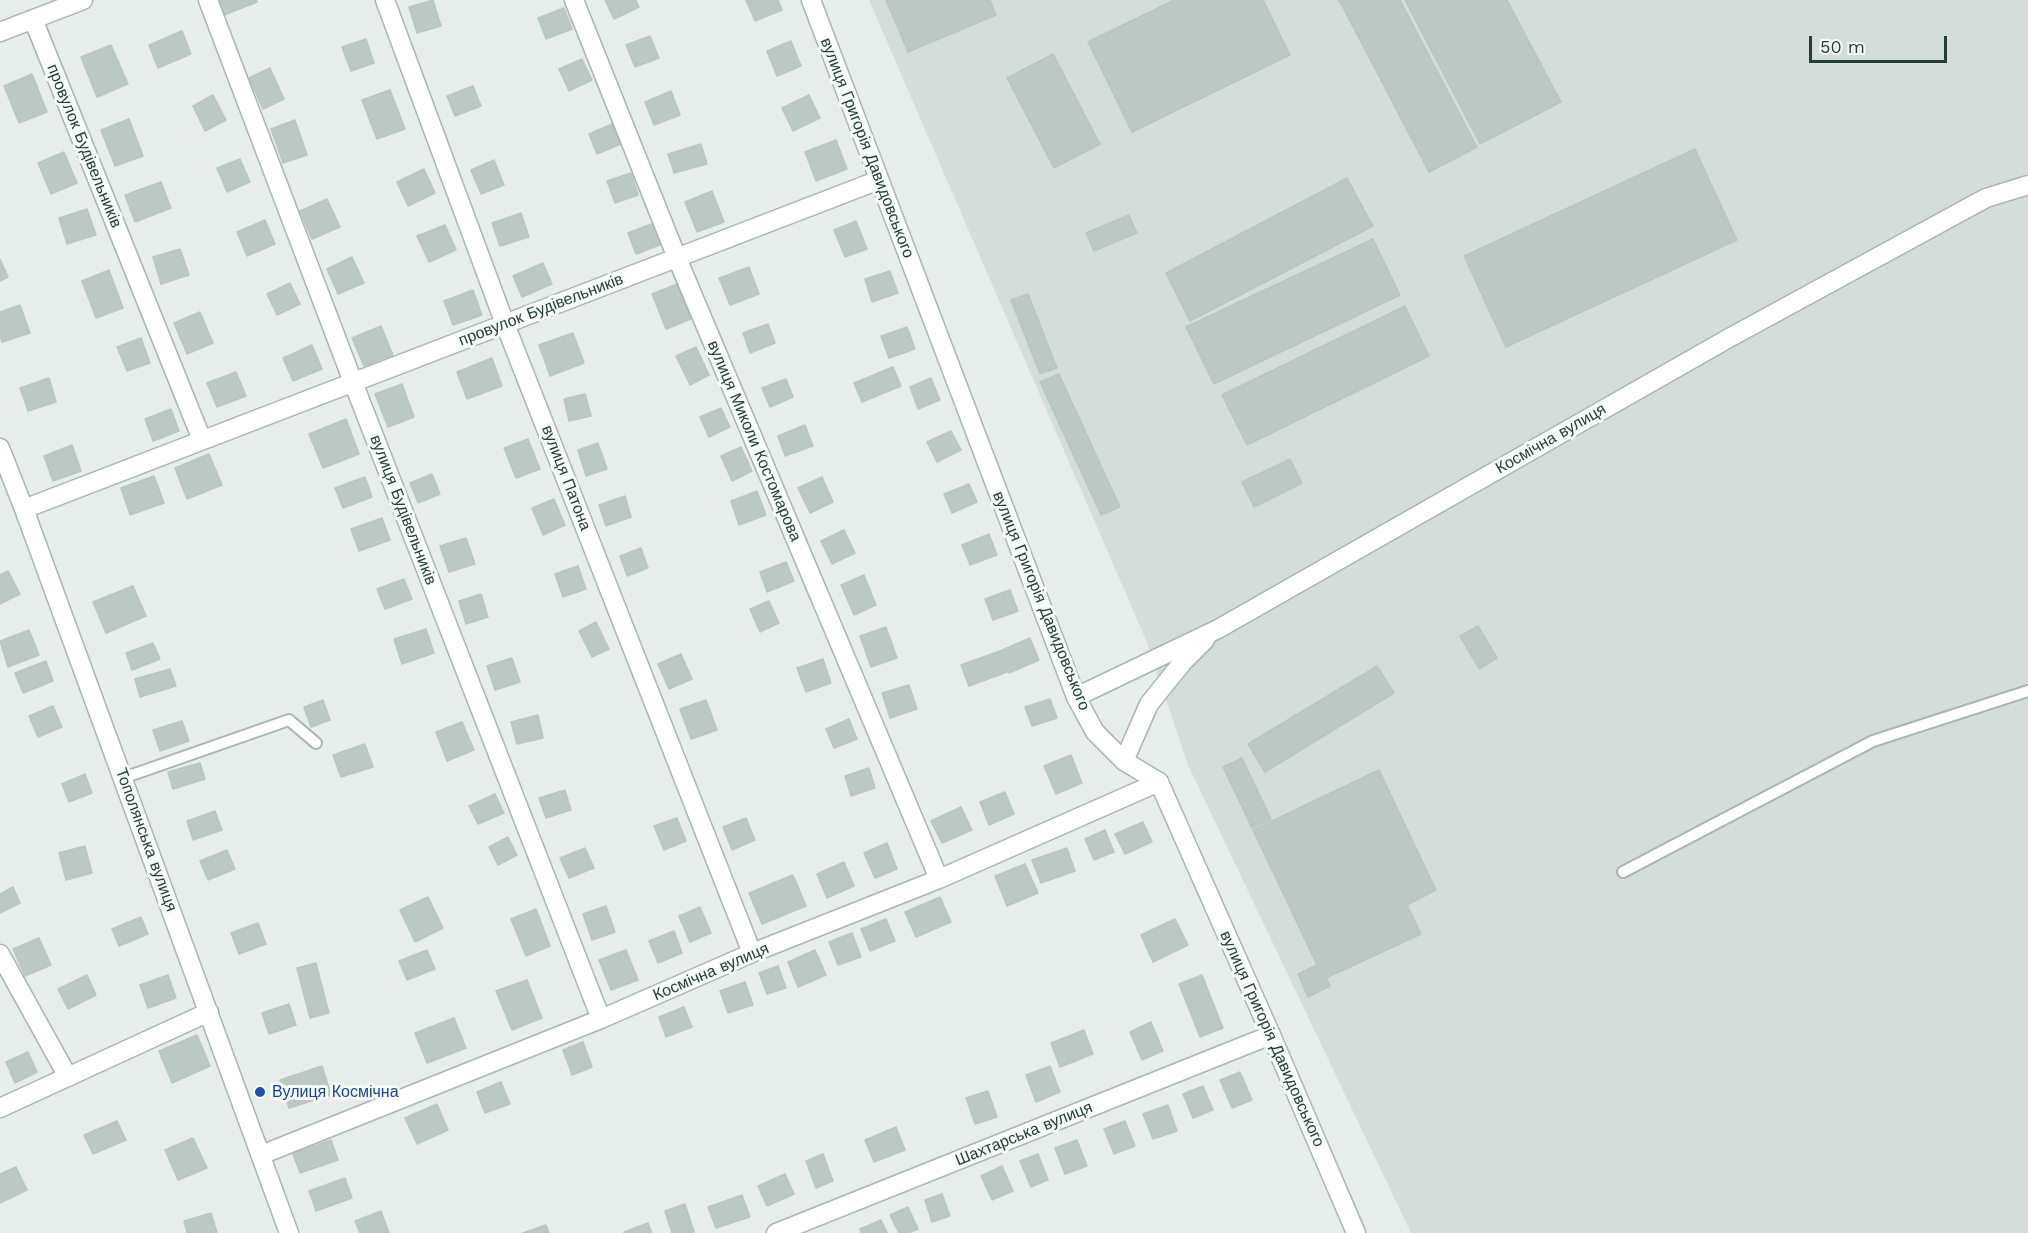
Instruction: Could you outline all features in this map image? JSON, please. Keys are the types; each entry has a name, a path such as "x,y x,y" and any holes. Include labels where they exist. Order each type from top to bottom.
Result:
{"street":[{"path":"0,32 83,0"},
{"name":"вулиця Будівельників","path":"208,0 353,382 601,1019"},
{"name":"вулиця Патона","path":"385,0 505,324 752,953"},
{"name":"вулиця Миколи Костомарова","path":"574,0 677,258 939,879"},
{"name":"вулиця Григорія Давидовського","path":"811,0 1076,698 1095,732 1124,761 1159,782 1356,1233"},
{"name":"провулок Будівельників","path":"33,19 202,440"},
{"name":"провулок Будівельників","path":"24,509 879,180"},
{"name":"Космічна вулиця","path":"1076,698 1218,629 1749,327 1986,198 2028,185"},
{"name":"Тополянська вулиця","path":"0,448 289,1233"},
{"path":"1124,761 1149,704 1182,663 1218,629"},
{"name":"Космічна вулиця","path":"261,1155 601,1019 752,953 939,879 1159,782"},
{"path":"0,954 68,1077"},
{"path":"0,1108 209,1012"},
{"name":"Шахтарська вулиця","path":"776,1233 1271,1035"}],"lane":[{"path":"1623,873 1873,741 2028,691"},
{"path":"123,778 289,720 316,742"}],"shaded area":[{"path":"869,0 2028,0 2028,1233 1411,1233 1188,765 1146,640"}],"building":[{"path":"218,0 256,0 257,2 224,15"},
{"path":"433,0 441,26 417,33 409,7"},
{"path":"605,0 636,0 639,7 614,19"},
{"path":"746,0 778,0 782,10 755,21"},
{"path":"886,0 990,0 996,15 908,52"},
{"path":"1174,0 1263,0 1290,55 1132,132 1088,42"},
{"path":"1339,0 1400,0 1477,147 1429,172"},
{"path":"1405,0 1507,0 1561,102 1480,144"},
{"path":"564,8 572,29 546,39 538,18"},
{"path":"182,31 191,54 158,68 149,45"},
{"path":"650,36 659,58 635,67 626,45"},
{"path":"366,39 374,63 351,71 342,47"},
{"path":"791,41 801,66 777,76 767,51"},
{"path":"111,45 128,84 97,97 81,57"},
{"path":"1053,54 1100,144 1054,168 1007,78"},
{"path":"582,59 592,80 569,91 559,69"},
{"path":"270,68 284,99 263,109 249,78"},
{"path":"32,74 47,112 19,123 4,86"},
{"path":"473,86 481,106 455,116 447,96"},
{"path":"390,90 405,129 377,139 362,100"},
{"path":"671,91 680,115 654,125 645,102"},
{"path":"213,95 226,120 205,131 193,106"},
{"path":"809,95 820,118 793,131 782,108"},
{"path":"129,119 143,156 115,166 101,130"},
{"path":"295,120 307,155 283,163 271,129"},
{"path":"612,124 621,144 597,154 589,134"},
{"path":"836,140 847,169 816,181 805,152"},
{"path":"701,144 707,164 674,173 668,154"},
{"path":"1695,149 1737,240 1506,347 1464,256"},
{"path":"64,152 77,183 51,194 38,163"},
{"path":"240,159 250,182 227,192 217,168"},
{"path":"494,160 504,185 481,194 471,170"},
{"path":"424,169 435,193 408,206 397,182"},
{"path":"631,173 638,195 615,203 607,181"},
{"path":"1347,178 1373,226 1190,321 1166,273"},
{"path":"161,182 171,208 135,222 125,195"},
{"path":"712,191 724,222 697,232 685,202"},
{"path":"327,199 340,227 312,239 300,211"},
{"path":"87,209 96,235 67,244 59,218"},
{"path":"521,213 529,237 500,246 492,223"},
{"path":"1129,215 1137,233 1094,251 1086,233"},
{"path":"265,220 275,244 247,256 237,232"},
{"path":"856,221 867,249 845,257 834,230"},
{"path":"654,223 662,244 636,254 628,233"},
{"path":"445,225 456,250 429,262 417,236"},
{"path":"1373,239 1400,295 1214,384 1186,327"},
{"path":"180,249 189,275 161,284 153,257"},
{"path":"352,257 364,283 338,294 327,269"},
{"path":"0,259 8,277 0,281"},
{"path":"543,263 552,284 522,297 513,276"},
{"path":"749,267 759,294 730,305 719,278"},
{"path":"109,270 123,308 96,318 82,281"},
{"path":"890,271 898,293 872,302 865,279"},
{"path":"290,283 300,304 277,315 267,294"},
{"path":"677,284 691,319 666,329 652,294"},
{"path":"473,290 482,315 453,325 444,301"},
{"path":"1028,294 1057,368 1040,374 1011,300"},
{"path":"20,305 30,333 2,342 0,312"},
{"path":"1405,306 1429,356 1247,445 1222,395"},
{"path":"200,312 213,343 187,354 174,323"},
{"path":"768,324 775,343 750,353 743,333"},
{"path":"381,326 393,355 364,366 352,338"},
{"path":"907,327 915,349 889,358 881,336"},
{"path":"573,333 584,363 550,376 539,345"},
{"path":"141,338 150,363 127,371 117,347"},
{"path":"312,345 322,369 293,381 283,358"},
{"path":"696,347 709,375 690,385 676,356"},
{"path":"492,358 502,386 467,399 457,372"},
{"path":"893,367 901,386 862,402 854,383"},
{"path":"236,372 246,396 217,407 207,383"},
{"path":"1059,374 1120,507 1101,515 1040,382"},
{"path":"49,378 56,402 28,411 20,388"},
{"path":"931,378 940,400 918,409 910,387"},
{"path":"786,379 793,397 770,407 762,388"},
{"path":"402,384 414,417 388,427 375,394"},
{"path":"585,394 591,416 569,421 564,399"},
{"path":"721,408 730,427 709,437 700,417"},
{"path":"171,409 179,431 153,441 145,419"},
{"path":"346,419 359,454 323,468 309,434"},
{"path":"805,425 813,446 785,456 778,436"},
{"path":"951,431 961,450 937,462 927,442"},
{"path":"528,439 540,469 516,478 504,448"},
{"path":"598,443 607,469 586,476 578,450"},
{"path":"72,445 81,471 53,481 44,456"},
{"path":"741,447 752,471 732,481 721,456"},
{"path":"209,454 222,485 187,499 175,468"},
{"path":"1290,459 1302,483 1254,507 1242,482"},
{"path":"432,474 440,494 418,503 410,483"},
{"path":"154,476 164,503 130,515 121,488"},
{"path":"365,477 372,497 343,508 335,488"},
{"path":"822,477 833,502 810,513 798,488"},
{"path":"969,484 977,502 952,513 944,494"},
{"path":"757,491 766,515 739,525 731,501"},
{"path":"625,496 631,517 606,526 599,505"},
{"path":"554,499 565,525 543,535 532,508"},
{"path":"382,518 390,540 359,551 351,529"},
{"path":"844,530 855,553 832,564 821,541"},
{"path":"989,534 997,555 970,565 962,545"},
{"path":"466,538 475,564 449,572 440,546"},
{"path":"641,548 648,568 627,576 620,556"},
{"path":"786,562 794,581 767,592 760,572"},
{"path":"578,566 586,589 563,597 555,574"},
{"path":"8,571 20,594 0,604 0,575"},
{"path":"864,575 876,605 854,615 841,585"},
{"path":"404,579 412,599 385,609 377,589"},
{"path":"133,586 146,616 106,633 93,602"},
{"path":"1010,590 1018,611 993,620 985,599"},
{"path":"481,594 488,617 466,624 459,601"},
{"path":"769,601 779,623 760,632 750,609"},
{"path":"596,622 609,649 592,657 579,631"},
{"path":"1478,626 1497,658 1479,669 1460,636"},
{"path":"886,627 897,658 871,667 860,636"},
{"path":"426,629 434,653 402,664 394,639"},
{"path":"29,630 39,655 8,667 0,641"},
{"path":"1030,638 1039,660 1009,673 1000,651"},
{"path":"153,643 160,659 132,670 126,653"},
{"path":"1000,651 1007,672 969,686 961,665"},
{"path":"681,654 692,679 669,689 658,664"},
{"path":"512,658 520,682 495,690 487,666"},
{"path":"823,659 831,683 806,692 797,668"},
{"path":"46,661 53,681 23,693 15,673"},
{"path":"1377,666 1394,693 1265,772 1248,744"},
{"path":"170,669 176,686 140,697 135,679"},
{"path":"909,685 917,709 890,718 882,693"},
{"path":"1050,699 1057,718 1032,726 1025,707"},
{"path":"323,700 330,720 311,727 304,707"},
{"path":"706,700 717,730 691,739 680,709"},
{"path":"53,706 62,727 38,737 29,716"},
{"path":"538,715 543,738 517,744 511,722"},
{"path":"849,719 857,739 834,748 826,729"},
{"path":"182,721 189,741 160,751 153,730"},
{"path":"462,722 474,750 447,761 436,732"},
{"path":"365,744 373,767 341,777 333,755"},
{"path":"1071,755 1082,783 1056,794 1044,766"},
{"path":"1242,758 1271,819 1252,828 1223,767"},
{"path":"200,763 205,779 173,789 168,772"},
{"path":"869,768 875,788 851,796 845,776"},
{"path":"1379,770 1436,890 1407,905 1421,934 1326,978 1330,986 1308,997 1298,974 1317,965 1253,830"},
{"path":"85,774 92,793 69,802 62,784"},
{"path":"565,790 571,810 546,818 539,798"},
{"path":"1005,792 1014,814 989,825 980,802"},
{"path":"495,794 504,813 478,824 469,806"},
{"path":"961,807 972,830 942,843 931,821"},
{"path":"215,811 222,830 193,840 187,821"},
{"path":"677,818 686,841 664,850 654,826"},
{"path":"746,818 755,840 732,850 723,827"},
{"path":"1143,822 1152,842 1125,854 1115,834"},
{"path":"1105,830 1114,852 1094,860 1085,839"},
{"path":"508,837 517,855 498,865 489,847"},
{"path":"887,843 897,869 875,878 864,853"},
{"path":"85,846 92,873 66,880 59,853"},
{"path":"585,848 594,868 569,878 560,858"},
{"path":"1067,848 1075,871 1041,883 1032,860"},
{"path":"227,850 235,869 208,880 200,861"},
{"path":"844,862 854,886 827,898 817,874"},
{"path":"1025,864 1038,893 1007,906 995,876"},
{"path":"793,875 806,906 762,924 749,893"},
{"path":"13,887 20,903 0,913 0,894"},
{"path":"428,897 443,928 415,942 400,910"},
{"path":"940,897 951,922 916,937 905,912"},
{"path":"606,906 615,932 592,940 583,914"},
{"path":"700,907 711,933 690,942 679,916"},
{"path":"536,909 550,946 526,956 511,919"},
{"path":"141,917 148,934 119,946 112,929"},
{"path":"886,919 895,941 870,951 861,929"},
{"path":"1175,919 1188,945 1153,962 1141,935"},
{"path":"258,923 266,944 239,954 231,933"},
{"path":"674,931 682,953 658,963 649,941"},
{"path":"852,933 861,957 838,965 829,942"},
{"path":"39,938 51,965 25,976 13,949"},
{"path":"427,950 435,969 407,980 399,961"},
{"path":"626,950 638,980 611,990 599,960"},
{"path":"815,950 826,975 798,987 788,962"},
{"path":"316,963 329,1013 310,1018 297,968"},
{"path":"778,966 786,988 767,994 759,973"},
{"path":"87,975 96,995 68,1009 58,989"},
{"path":"168,975 176,998 148,1008 140,985"},
{"path":"1202,975 1223,1028 1200,1037 1179,984"},
{"path":"527,980 542,1018 512,1030 496,991"},
{"path":"745,982 753,1005 728,1013 720,991"},
{"path":"289,1004 296,1025 269,1034 262,1013"},
{"path":"684,1007 692,1027 666,1037 659,1017"},
{"path":"454,1018 466,1048 427,1063 415,1033"},
{"path":"1151,1022 1163,1051 1142,1060 1130,1032"},
{"path":"1084,1030 1093,1054 1060,1067 1051,1043"},
{"path":"197,1035 210,1066 172,1083 159,1051"},
{"path":"583,1042 592,1067 572,1075 563,1050"},
{"path":"28,1052 37,1072 15,1083 6,1062"},
{"path":"322,1066 331,1095 289,1108 280,1080"},
{"path":"1050,1066 1060,1092 1036,1102 1026,1075"},
{"path":"1240,1072 1252,1100 1232,1108 1220,1080"},
{"path":"501,1082 510,1104 485,1113 477,1092"},
{"path":"1203,1086 1213,1110 1193,1118 1183,1094"},
{"path":"988,1091 997,1117 975,1124 966,1098"},
{"path":"437,1104 448,1130 417,1144 405,1118"},
{"path":"1168,1105 1177,1131 1153,1139 1143,1114"},
{"path":"117,1121 126,1140 93,1154 84,1135"},
{"path":"1125,1121 1135,1146 1114,1154 1104,1129"},
{"path":"896,1127 905,1150 874,1162 865,1140"},
{"path":"193,1138 207,1168 178,1180 165,1150"},
{"path":"331,1140 338,1160 300,1173 293,1154"},
{"path":"1077,1140 1087,1166 1065,1174 1055,1148"},
{"path":"823,1154 833,1181 816,1188 806,1161"},
{"path":"1038,1154 1048,1180 1031,1187 1020,1161"},
{"path":"1002,1166 1013,1191 992,1200 981,1176"},
{"path":"16,1167 27,1190 0,1203 0,1174"},
{"path":"785,1174 794,1194 767,1206 758,1186"},
{"path":"345,1178 352,1198 316,1211 309,1191"},
{"path":"942,1194 950,1216 932,1222 925,1200"},
{"path":"742,1195 750,1217 716,1228 708,1207"},
{"path":"685,1204 694,1232 672,1233 665,1211"},
{"path":"908,1207 918,1229 908,1233 899,1233 890,1215"},
{"path":"381,1211 389,1233 360,1233 355,1221"},
{"path":"211,1213 217,1233 187,1233 184,1221"},
{"path":"881,1220 887,1233 861,1233 860,1229"},
{"path":"648,1223 652,1233 624,1233 624,1232"},
{"path":"546,1225 549,1233 523,1233"}],"place":[{"name":"Вулиця Космічна","path":"260,1092"}]}
